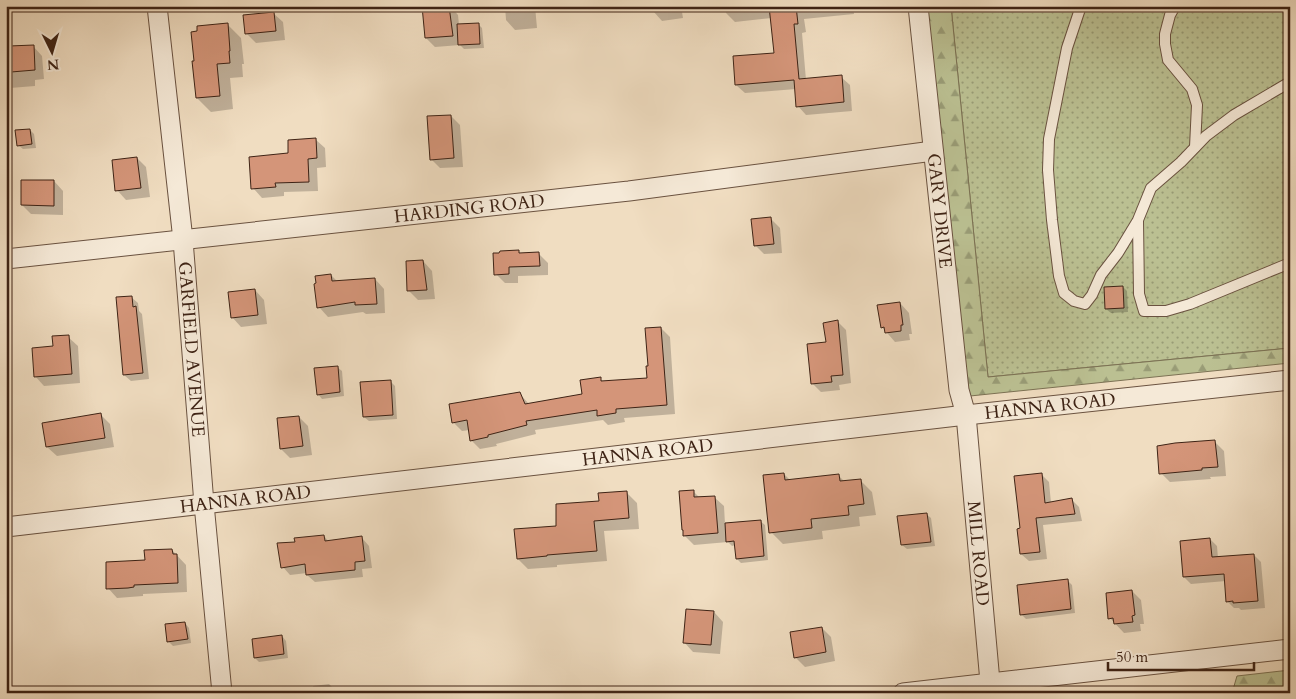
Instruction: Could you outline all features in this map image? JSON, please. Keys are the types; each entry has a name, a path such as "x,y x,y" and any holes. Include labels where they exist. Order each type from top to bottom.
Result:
{"street":[{"name":"GARFIELD AVENUE","path":"157,6 183,240 204,504 222,693"},
{"name":"GARY DRIVE","path":"918,6 959,390 966,415"},
{"name":"HARDING ROAD","path":"6,258 629,191 933,151"},
{"name":"HANNA ROAD","path":"6,527 966,415 1290,380"},
{"name":"MILL ROAD","path":"966,415 991,688"},
{"path":"903,693 991,688 1290,649"}],"lane":[{"path":"1081,6 1067,48 1050,139 1048,170 1059,276 1064,293 1074,302 1085,304 1092,295 1101,275 1118,253 1138,220 1151,188 1181,162 1206,136 1234,115 1290,82"},
{"path":"1175,6 1170,15 1164,44 1168,60 1192,89 1197,105 1195,147"},
{"path":"1138,220 1139,294 1144,311 1166,311 1190,304 1290,263"}],"green space":[{"path":"924,6 951,6 988,377 1290,348 1290,363 970,396 964,385"},
{"path":"951,6 1290,6 1290,348 988,377"},
{"path":"1290,670 1290,693 1232,693 1237,676"}],"building":[{"path":"422,6 449,6 453,36 425,38"},
{"path":"769,6 796,6 798,24 794,24 799,79 842,75 844,102 796,107 794,80 735,85 733,56 774,53"},
{"path":"274,12 276,31 245,34 243,15"},
{"path":"228,23 230,63 217,64 220,96 196,98 191,32 197,31 197,26"},
{"path":"479,23 480,44 458,45 457,24"},
{"path":"34,45 35,70 11,72 9,46"},
{"path":"451,115 454,158 430,160 427,116"},
{"path":"30,129 32,144 17,146 15,130"},
{"path":"316,138 317,158 308,159 309,182 275,183 276,187 251,189 249,157 288,153 288,140"},
{"path":"137,157 141,188 115,191 112,160"},
{"path":"21,180 54,180 54,206 21,205"},
{"path":"771,217 774,244 754,246 751,219"},
{"path":"519,250 519,253 539,252 540,266 509,267 509,274 494,275 493,253"},
{"path":"423,260 427,290 407,291 406,261"},
{"path":"331,274 332,281 375,278 377,304 355,305 355,302 317,308 315,276"},
{"path":"1123,286 1124,308 1105,309 1104,287"},
{"path":"255,289 258,315 231,318 228,292"},
{"path":"132,296 133,307 136,306 143,373 123,375 116,297"},
{"path":"900,302 903,325 901,325 901,331 885,333 884,327 881,328 877,305"},
{"path":"838,320 843,375 831,376 832,382 811,384 807,344 826,342 823,323"},
{"path":"661,327 667,405 616,409 616,413 597,416 597,410 526,421 527,425 470,441 467,420 452,423 449,404 520,392 525,404 582,394 580,380 601,377 601,381 647,378 645,328"},
{"path":"69,335 72,374 34,377 32,348 53,346 52,336"},
{"path":"338,366 340,392 317,395 314,368"},
{"path":"391,380 393,415 363,417 360,382"},
{"path":"101,413 105,438 46,447 42,423"},
{"path":"299,416 303,446 280,449 277,418"},
{"path":"1215,440 1218,467 1159,474 1157,446"},
{"path":"784,473 785,480 839,474 840,481 861,479 864,504 848,506 849,515 811,519 812,528 769,533 763,475"},
{"path":"1042,473 1045,503 1072,498 1075,514 1036,518 1040,552 1020,554 1017,529 1020,528 1014,476"},
{"path":"694,490 694,497 715,496 718,533 683,536 679,491"},
{"path":"627,491 629,518 594,521 597,551 517,559 514,529 556,526 556,504 599,501 598,493"},
{"path":"927,513 931,542 901,545 897,516"},
{"path":"761,520 764,556 736,559 734,541 726,542 725,523"},
{"path":"324,535 325,541 362,536 365,561 355,562 355,570 306,575 305,564 281,568 277,543 295,542 294,538"},
{"path":"1210,538 1212,557 1254,554 1258,601 1226,602 1224,574 1183,577 1180,541"},
{"path":"172,549 173,554 177,554 178,583 134,585 134,587 128,588 106,589 106,562 145,560 144,550"},
{"path":"1068,579 1071,609 1020,615 1017,585"},
{"path":"1132,590 1135,615 1132,616 1133,622 1114,624 1113,618 1108,619 1106,593"},
{"path":"686,609 714,611 711,645 683,643"},
{"path":"185,622 188,639 167,642 165,624"},
{"path":"822,627 826,652 794,658 790,632"},
{"path":"282,635 284,654 254,658 252,639"}]}
